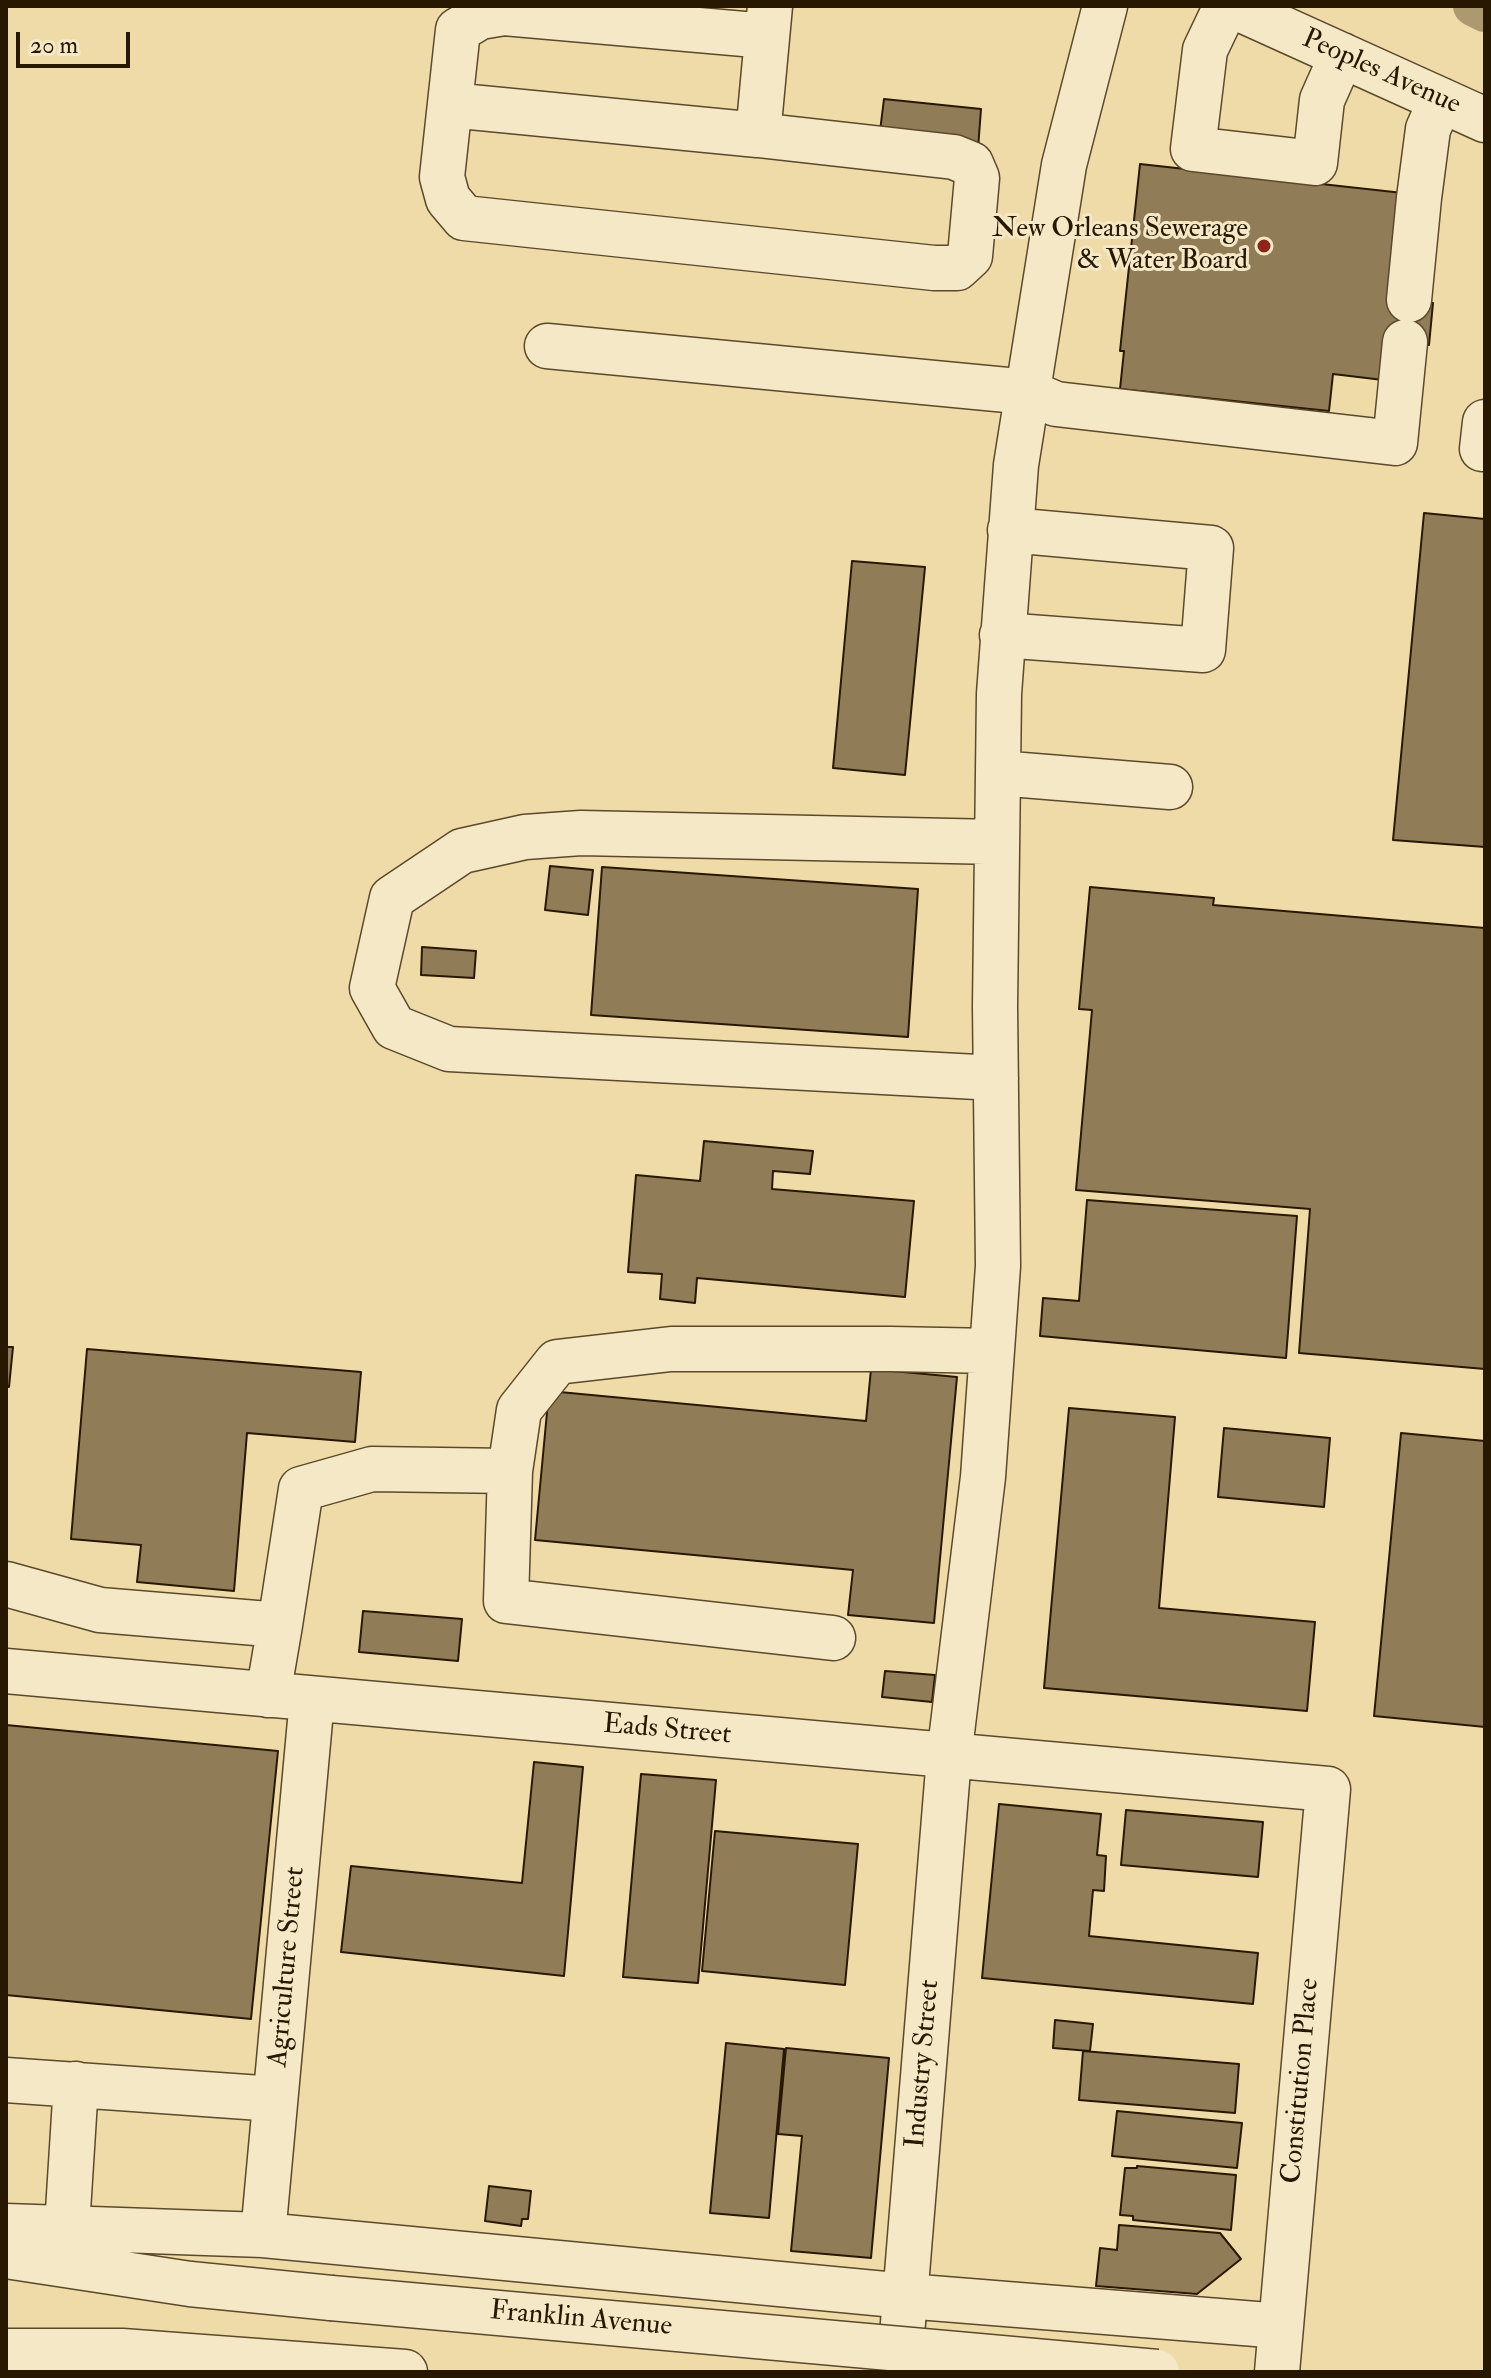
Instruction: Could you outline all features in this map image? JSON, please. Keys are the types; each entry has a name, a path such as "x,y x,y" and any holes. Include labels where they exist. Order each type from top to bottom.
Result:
{"street":[{"name":"Industry Street","path":"899,2372 949,1757 983,1477 998,1266 998,773 1002,635 1010,530 1016,465 1064,165 1105,6"},
{"path":"1226,6 1205,50 1193,149 1315,163 1322,100 1342,55"},
{"name":"Peoples Avenue","path":"1233,6 1485,120"},
{"path":"450,105 954,157 971,164 977,178 970,256 957,268 934,268 464,218 448,199 442,177 458,30 480,17 504,13 768,21 758,135"},
{"path":"547,346 1028,392 1056,404 1395,443 1428,129 1441,100"},
{"path":"1485,422 1482,449 1485,449"},
{"path":"1002,635 1203,650 1211,548 1010,530"},
{"path":"998,773 1170,787"},
{"path":"996,1078 449,1049 394,1027 372,988 392,898 462,851 525,837 581,833 997,842"},
{"path":"833,1638 506,1601 510,1471 519,1410 557,1362 671,1349 992,1351"},
{"path":"268,1695 301,1489 372,1469 510,1471"},
{"path":"6,1584 100,1610 280,1625"},
{"name":"Eads Street","path":"6,1671 1328,1789"},
{"name":"Agriculture Street","path":"263,2235 312,1699"},
{"name":"Constitution Place","path":"1277,2372 1328,1789"},
{"path":"6,2080 275,2099"},
{"path":"67,2227 76,2084"},
{"path":"6,2226 263,2235 906,2296 1281,2326"},
{"name":"Franklin Avenue","path":"6,2256 190,2284 1157,2372"},
{"path":"6,2351 122,2351 405,2372"}],"building":[{"path":"884,99 981,109 978,149 879,139"},
{"name":"New Orleans Sewerage & Water Board","path":"1140,164 1403,193 1392,299 1433,303 1429,345 1388,341 1383,380 1333,374 1329,411 1120,389 1124,351 1120,351"},
{"path":"1424,513 1485,519 1485,847 1393,840"},
{"path":"852,561 925,567 905,775 833,768"},
{"path":"550,866 593,870 588,915 545,910"},
{"path":"602,867 918,889 908,1037 591,1015"},
{"path":"1090,887 1214,898 1213,905 1485,928 1485,1369 1299,1353 1310,1209 1076,1190 1092,1010 1079,1009"},
{"path":"422,947 476,951 474,978 421,975"},
{"path":"704,1141 813,1151 810,1174 773,1171 772,1189 914,1201 905,1297 697,1278 695,1303 660,1299 662,1274 628,1272 636,1175 700,1181"},
{"path":"1087,1200 1297,1216 1286,1358 1040,1336 1043,1298 1079,1301"},
{"path":"6,1347 13,1347 9,1387 6,1386"},
{"path":"87,1349 361,1372 355,1442 247,1433 234,1591 137,1582 141,1545 71,1539"},
{"path":"871,1369 957,1377 934,1623 848,1615 853,1570 535,1540 549,1391 866,1421"},
{"path":"1069,1408 1175,1417 1159,1608 1315,1622 1307,1711 1044,1688"},
{"path":"1224,1428 1330,1438 1324,1507 1218,1497"},
{"path":"1401,1433 1485,1441 1485,1727 1374,1716"},
{"path":"363,1611 462,1619 458,1661 359,1652"},
{"path":"885,1671 935,1675 932,1702 882,1697"},
{"path":"6,1725 278,1751 251,2019 6,1995"},
{"path":"534,1762 583,1767 564,1976 341,1952 351,1866 522,1883"},
{"path":"641,1774 716,1780 698,1983 623,1977"},
{"path":"999,1804 1101,1814 1097,1855 1106,1856 1104,1891 1093,1890 1089,1936 1258,1953 1253,2004 982,1978"},
{"path":"1126,1810 1263,1822 1258,1877 1121,1865"},
{"path":"715,1831 858,1844 845,1985 702,1971"},
{"path":"1055,2020 1093,2024 1090,2051 1053,2048"},
{"path":"726,2043 784,2049 769,2218 710,2213"},
{"path":"786,2048 889,2058 871,2258 791,2251 802,2136 778,2134"},
{"path":"1083,2051 1239,2064 1235,2113 1079,2100"},
{"path":"1117,2111 1242,2123 1237,2168 1112,2156"},
{"path":"1137,2166 1236,2175 1231,2230 1133,2220 1133,2216 1120,2215 1125,2168"},
{"path":"489,2186 531,2191 528,2219 522,2219 521,2226 485,2221"},
{"path":"1119,2225 1220,2233 1241,2259 1197,2294 1096,2286 1100,2248 1117,2250"}],"waterway":[{"path":"1473,6 1485,12"}],"place":[{"name":"New Orleans Sewerage & Water Board","path":"1264,246"}]}
